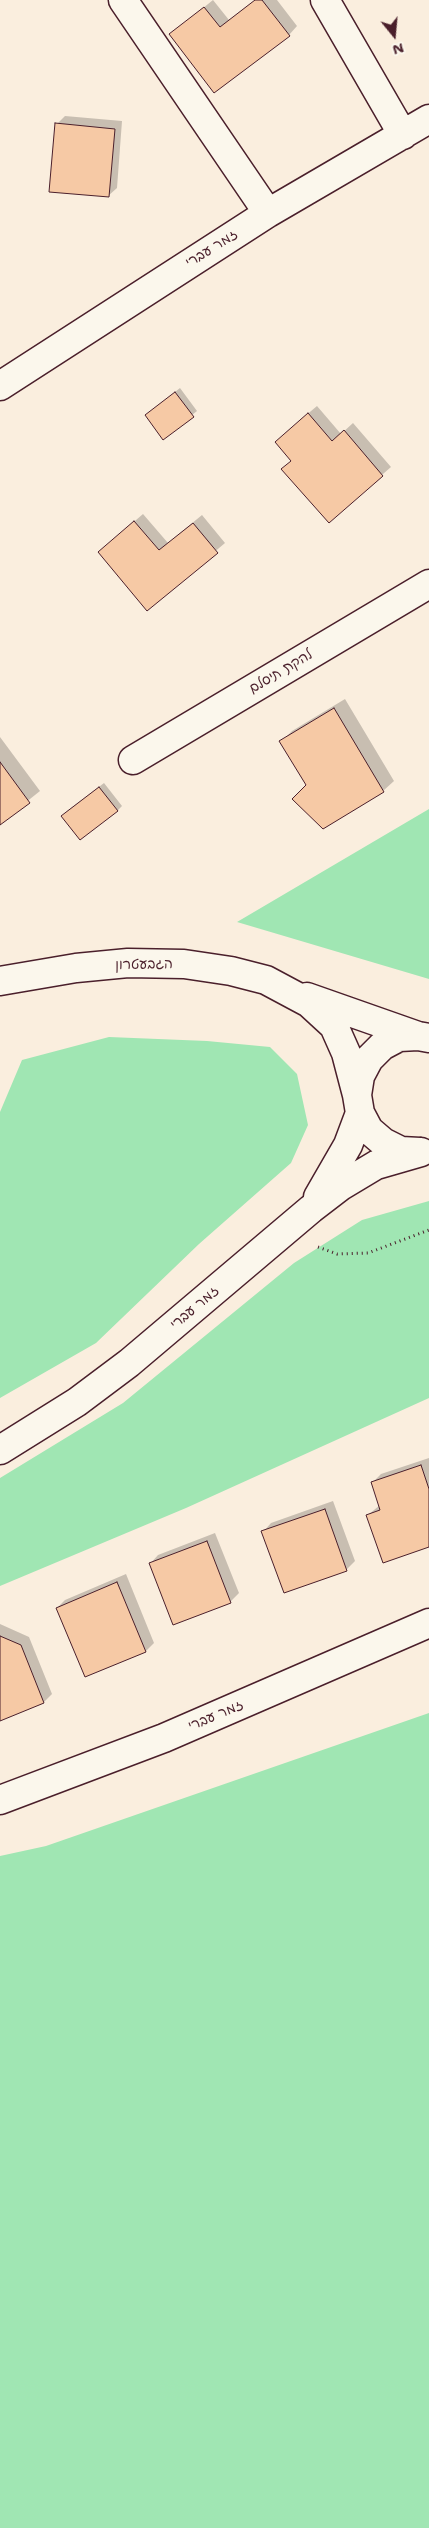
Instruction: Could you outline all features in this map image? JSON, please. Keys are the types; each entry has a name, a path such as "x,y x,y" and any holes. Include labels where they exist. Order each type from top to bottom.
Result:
{"street":[{"path":"123,0 268,213"},
{"path":"325,0 403,135"},
{"name":"זמר עברי","path":"0,386 268,213 429,119"},
{"name":"להקת תיסלם","path":"134,760 429,584"},
{"name":"הגבעטרון","path":"0,981 76,968 128,963 184,964 240,973 266,980 310,1003 334,1026 346,1053 359,1104 369,1130 383,1142 401,1151 425,1151"},
{"name":"הגבעטרון","path":"285,990 424,1037"},
{"name":"זמר עברי","path":"311,1209 345,1151 359,1104 360,1076 369,1059 382,1046 400,1038 424,1037"},
{"name":"זמר עברי","path":"0,1450 77,1402 130,1363 311,1209 341,1186 376,1165 425,1151"},
{"name":"זמר עברי","path":"0,1800 164,1738 429,1623"}],"path":[{"path":"282,1234 336,1254 368,1253 429,1230"}],"green space":[{"path":"429,809 429,979 237,922"},
{"path":"109,1037 207,1041 270,1047 297,1074 308,1125 291,1163 199,1244 96,1343 0,1398 0,1112 22,1060"},
{"path":"429,1201 429,1398 186,1508 0,1586 0,1478 123,1403 294,1263 362,1220"},
{"path":"429,1713 429,2528 0,2528 0,1856 46,1846"}],"building":[{"path":"255,0 262,0 290,36 214,93 169,34 204,7 220,27"},
{"path":"55,123 115,129 109,197 49,192"},
{"path":"175,392 194,417 163,440 145,415"},
{"path":"308,413 332,441 344,430 383,476 329,523 281,469 291,461 275,442"},
{"path":"134,521 159,550 193,523 218,553 147,611 98,552"},
{"path":"334,708 384,792 323,829 292,799 306,785 279,741"},
{"path":"0,762 30,803 0,825"},
{"path":"99,787 118,811 80,840 61,816"},
{"path":"421,1465 429,1489 429,1547 383,1563 366,1515 380,1510 371,1482"},
{"path":"325,1509 347,1571 284,1593 261,1531"},
{"path":"207,1541 231,1603 173,1625 149,1563"},
{"path":"117,1582 146,1652 85,1677 56,1608"},
{"path":"0,1636 21,1645 44,1703 0,1721"}]}
